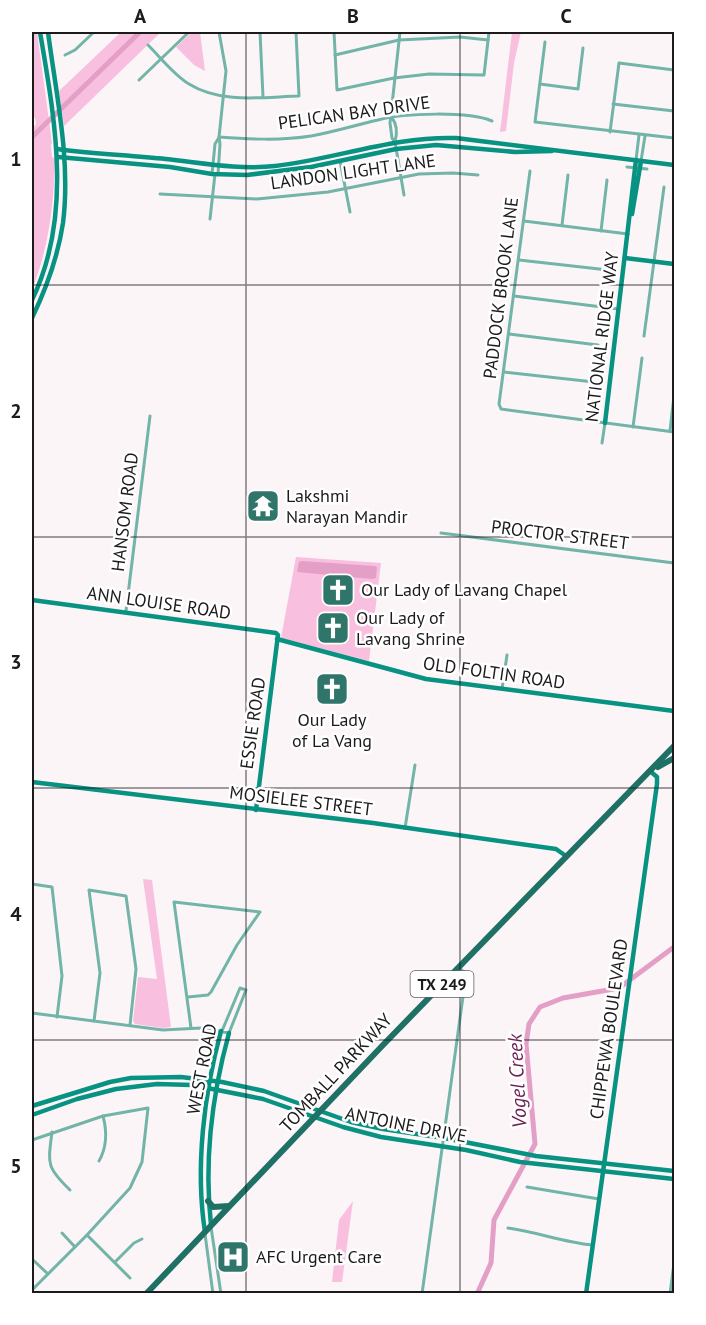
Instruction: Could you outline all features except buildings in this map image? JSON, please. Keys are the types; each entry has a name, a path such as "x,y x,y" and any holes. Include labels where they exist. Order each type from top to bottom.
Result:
{"main road":[{"name":"TOMBALL PARKWAY","path":"147,1293 566,856 675,746"},
{"path":"651,771 675,758"},
{"path":"208,1201 213,1207 229,1206"}],"street":[{"path":"40,32 54,127 60,149"},
{"path":"32,318 50,276 60,238 65,192 60,149 60,124 48,32"},
{"path":"65,55 75,50 94,32"},
{"path":"139,80 189,32"},
{"path":"210,219 226,70 219,32"},
{"path":"260,32 262,97"},
{"path":"148,45 187,84 223,96 299,96 296,32"},
{"path":"334,32 337,90 394,78 429,74 484,75 489,32"},
{"path":"400,32 391,96 392,118 390,123 404,195"},
{"path":"335,55 399,40 450,37 488,40"},
{"path":"545,42 535,122 675,138"},
{"path":"540,84 578,89 583,48"},
{"path":"45,58 51,57"},
{"path":"610,132 619,63 675,70"},
{"path":"613,104 675,111"},
{"name":"PELICAN BAY DRIVE","path":"219,137 266,139 301,137 392,118 453,114 483,117 492,121"},
{"name":"NATIONAL RIDGE WAY","path":"602,443 638,161 639,135"},
{"name":"NATIONAL RIDGE WAY","path":"638,161 645,135"},
{"path":"60,149 170,159 216,166 278,166 395,142 439,137 473,139 675,165"},
{"path":"503,151 504,143"},
{"path":"61,157 170,167 215,174 263,175 396,149 436,145 548,153 555,150"},
{"path":"338,154 350,212"},
{"path":"32,300 52,237 61,157"},
{"path":"627,167 647,170"},
{"name":"PADDOCK BROOK LANE","path":"530,171 499,404 501,409 604,423"},
{"name":"LANDON LIGHT LANE","path":"160,194 257,199 345,188 400,176 437,172 478,175"},
{"path":"562,225 568,175"},
{"path":"600,231 607,180"},
{"path":"644,336 664,187"},
{"path":"524,221 628,234"},
{"path":"625,258 675,264"},
{"path":"519,260 608,270"},
{"path":"514,296 618,309"},
{"path":"509,334 598,345"},
{"path":"633,427 642,358"},
{"path":"504,372 594,382"},
{"path":"604,423 672,431 675,396"},
{"name":"HANSOM ROAD","path":"126,612 150,416"},
{"name":"PROCTOR STREET","path":"441,532 675,563"},
{"name":"ANN LOUISE ROAD","path":"32,600 274,631 278,635 277,639"},
{"name":"OLD FOLTIN ROAD","path":"277,639 426,679 675,711"},
{"name":"ESSIE ROAD","path":"256,810 277,639"},
{"path":"502,689 507,656"},
{"path":"405,828 415,765"},
{"name":"CHIPPEWA BOULEVARD","path":"586,1293 657,784 657,777 651,771"},
{"name":"MOSIELEE STREET","path":"32,782 405,828 556,849 566,856"},
{"path":"32,884 52,887 62,976 57,1017"},
{"path":"94,1021 100,973 89,890 126,896 136,969 130,1025"},
{"path":"188,997 208,995 211,992 237,945 260,912 174,902 191,1028"},
{"path":"422,1293 465,982 465,974 459,967"},
{"name":"WEST ROAD","path":"213,1293 200,1187 201,1149 221,1031 240,988 246,990 229,1033 218,1082 208,1149 208,1201 221,1293"},
{"path":"32,1013 170,1030 209,1028 229,1033"},
{"name":"ANTOINE DRIVE","path":"32,1106 95,1086 131,1078 181,1077 211,1080 264,1091 351,1122 383,1129 536,1156 675,1171"},
{"path":"131,1078 132,1086"},
{"name":"ANTOINE DRIVE","path":"32,1115 99,1092 132,1086 177,1084 217,1089 263,1099 355,1131 381,1137 442,1146 533,1164 675,1179"},
{"path":"263,1099 264,1091"},
{"path":"42,1103 44,1111"},
{"path":"32,1140 103,1116 148,1108 142,1162 130,1188 32,1290"},
{"path":"99,1161 103,1154 106,1135 103,1116"},
{"path":"381,1137 383,1129"},
{"path":"52,1132 50,1166 54,1175 70,1191"},
{"path":"488,1156 490,1147"},
{"path":"201,1149 208,1149"},
{"path":"557,1167 558,1159"},
{"path":"527,1187 599,1198"},
{"path":"508,1228 539,1233 561,1241 592,1245"},
{"path":"62,1233 75,1247"},
{"path":"87,1234 130,1278"},
{"path":"115,1262 134,1243 142,1239"},
{"path":"32,1259 47,1273"},
{"path":"670,1293 675,1263"}],"shaded area":[{"path":"32,32 37,32 52,157 55,158 50,226 43,258 32,290 32,129 36,124 35,118 32,117"},
{"path":"121,32 161,32 64,126 59,91"},
{"path":"192,32 200,32 205,71 194,65 176,47"},
{"path":"512,32 521,32 514,63 506,131 500,132"},
{"path":"296,557 381,563 369,661 281,638"},
{"path":"299,562 374,566 377,567 376,578 297,572"},
{"path":"143,879 152,880 171,1027 135,1024 133,1021 138,977 157,979"},
{"path":"353,1201 342,1282 332,1282 339,1220"}],"waterway":[{"path":"32,137 140,32"},
{"name":"Vogel Creek","path":"477,1294 491,1263 494,1220 535,1144 526,1044 529,1024 540,1007 563,998 619,988 674,947"}],"place":[{"name":"Lakshmi Narayan Mandir","path":"263,506"},
{"name":"Our Lady of Lavang Chapel","path":"338,590"},
{"name":"Our Lady of Lavang Shrine","path":"333,628"},
{"name":"Our Lady of La Vang","path":"332,689"},
{"name":"AFC Urgent Care","path":"233,1257"}]}
